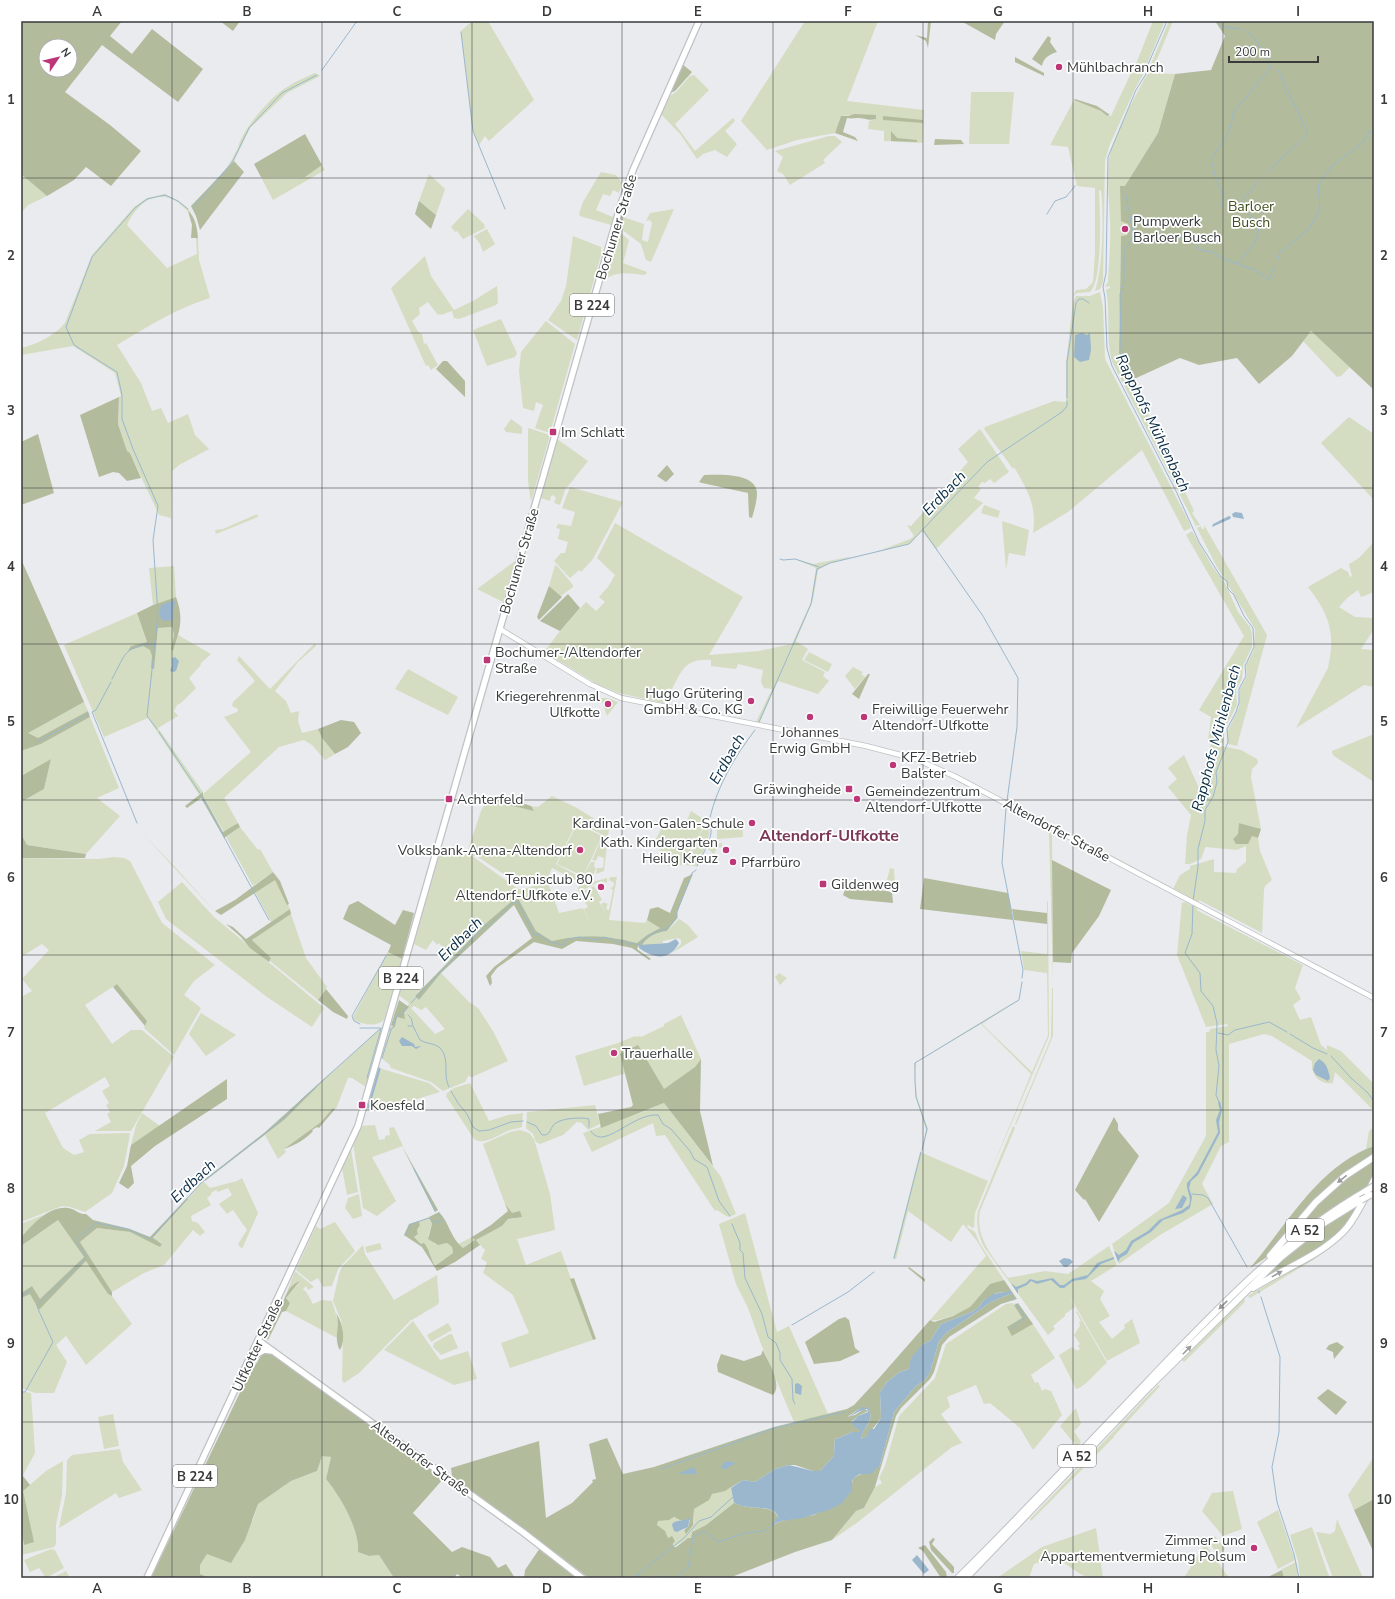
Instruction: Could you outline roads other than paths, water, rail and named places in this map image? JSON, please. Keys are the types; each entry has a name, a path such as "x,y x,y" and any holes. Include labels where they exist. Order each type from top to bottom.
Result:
{"highway":[{"path":"1250,1278 1316,1202 1345,1176 1374,1157"},
{"path":"1244,1294 1321,1250 1334,1240 1354,1219 1374,1180"},
{"name":"A 52","path":"966,1578 1150,1386 1280,1258 1304,1238 1336,1215 1361,1200 1370,1193 1374,1186"},
{"name":"A 52","path":"958,1578 1032,1503 1195,1332 1250,1278 1309,1227 1334,1209 1370,1193"}],"main road":[{"name":"Bochumer Straße","path":"364,1110 620,204 633,170 699,21"},
{"name":"Ulfkotter Straße","path":"147,1578 259,1341 364,1110"},
{"name":"Altendorfer Straße","path":"259,1341 524,1533 582,1578"},
{"path":"252,1356 264,1350 275,1352"}],"street":[{"name":"Altendorfer Straße","path":"500,629 590,684 621,698 866,746 925,763 956,777 1374,998"}],"water":[{"path":"1082,333 1087,335 1090,333 1091,350 1089,360 1080,362 1074,357 1075,335"},
{"path":"1235,512 1242,513 1244,519 1233,517 1232,514"},
{"path":"1229,516 1231,517 1230,519 1212,527 1213,524"},
{"path":"175,601 173,620 163,621 159,615 161,605"},
{"path":"175,657 179,661 176,671 173,672 170,671 172,666 172,658"},
{"path":"676,939 679,943 675,949 666,956 655,956 639,948 639,945 668,943"},
{"path":"402,1037 414,1044 415,1047 422,1046 416,1049 412,1046 402,1046 399,1041"},
{"path":"1319,1059 1327,1067 1330,1078 1328,1081 1316,1075 1313,1070 1315,1063"},
{"path":"1220,1101 1222,1110 1219,1122 1220,1133 1198,1175 1191,1181 1189,1188 1192,1197 1190,1208 1183,1213 1163,1220 1151,1232 1133,1243 1127,1254 1120,1258 1118,1262 1114,1251 1119,1255 1126,1250 1131,1241 1148,1231 1159,1220 1182,1210 1189,1205 1190,1199 1187,1183 1197,1172 1218,1132 1216,1120 1220,1110 1218,1103"},
{"path":"1183,1195 1187,1198 1182,1208 1175,1209"},
{"path":"1114,1257 1114,1259 1101,1264 1086,1279 1073,1281 1064,1288 1060,1288 1051,1280 1037,1284 1031,1281 1027,1285 1018,1289 1018,1294 1011,1283 1016,1287 1026,1283 1030,1279 1037,1281 1053,1278 1060,1285 1064,1285 1072,1279 1088,1275 1097,1263"},
{"path":"1064,1258 1070,1259 1073,1262 1067,1267 1064,1267 1059,1261"},
{"path":"1011,1291 1012,1293 991,1302 946,1333 939,1341 930,1372 925,1380 916,1386 894,1412 880,1465 871,1474 860,1474 855,1477 852,1481 852,1490 842,1503 831,1509 803,1518 781,1521 774,1524 778,1517 776,1513 768,1509 747,1507 734,1503 731,1488 743,1480 755,1482 775,1469 789,1465 813,1471 820,1471 834,1456 835,1437 837,1439 852,1432 861,1432 851,1423 858,1416 868,1412 867,1409 847,1418 862,1407 868,1408 870,1412 870,1420 861,1439 867,1436 870,1429 874,1429 881,1418 880,1392 887,1382 900,1372 909,1369 911,1358 923,1344 930,1341 941,1324 972,1312 993,1294"},
{"path":"798,1383 802,1386 801,1395 795,1393 795,1384"},
{"path":"725,1461 736,1463 726,1469 721,1469"},
{"path":"694,1467 697,1474 677,1474"},
{"path":"690,1517 688,1527 677,1532 674,1531 672,1525 673,1523"},
{"path":"917,1555 929,1570 924,1574 912,1560"}],"waterway":[{"path":"322,70 357,21"},
{"name":"Rapphofs Mühlenbach","path":"1167,21 1146,69 1146,74 1136,90 1108,157 1106,273 1103,287 1105,298 1107,348 1112,366 1176,491 1199,542 1221,577 1227,581 1228,589 1234,595 1244,616 1253,628 1254,647 1245,666 1246,676 1239,689 1239,703 1227,729 1228,742 1216,772 1217,782 1213,797 1205,810 1205,821 1198,849 1198,867 1193,901"},
{"path":"1219,21 1224,27 1241,29"},
{"path":"1219,208 1224,197 1216,179 1211,159 1229,131 1232,114 1271,67 1256,40 1246,30"},
{"path":"461,32 473,131 505,209"},
{"path":"1267,172 1308,134 1278,70"},
{"path":"193,208 233,161 249,128 282,93 317,75"},
{"path":"1278,259 1280,252 1307,231 1316,217 1320,207 1318,185 1331,167 1363,142 1369,132 1374,130"},
{"path":"1238,263 1254,242 1258,231 1256,219 1251,218 1240,203 1259,181"},
{"path":"1047,214 1055,201 1066,197 1075,186"},
{"path":"157,729 147,716 158,614 153,540 158,506 133,449 122,419 122,395 117,372 74,345 66,327 92,257 135,208 147,199 165,195 178,201 188,209"},
{"path":"1126,195 1133,232 1132,238 1142,242 1171,239"},
{"path":"1175,238 1191,237 1197,248 1204,251 1213,252 1223,259 1255,270 1269,280 1274,267"},
{"path":"1132,238 1124,251 1124,282 1120,294 1121,350 1132,375"},
{"name":"Erdbach","path":"1067,398 1067,362 1076,303 1079,299 1083,299 1089,303"},
{"name":"Erdbach","path":"759,722 811,604 817,569 830,563 909,544 987,462 1062,412 1067,406 1067,401"},
{"path":"923,530 983,616 1018,678 1017,727 1007,801"},
{"name":"Erdbach","path":"780,559 795,559 819,567"},
{"path":"112,679 123,657 131,649 155,644"},
{"path":"111,682 96,710 92,712 137,823"},
{"path":"71,723 89,714"},
{"path":"37,742 70,724"},
{"name":"Erdbach","path":"697,866 710,837 710,817 722,782 755,730"},
{"path":"159,732 200,793"},
{"path":"201,795 210,811"},
{"path":"1006,808 1002,863 1023,970 1022,978"},
{"path":"211,813 269,920"},
{"name":"Erdbach","path":"411,1003 485,926 489,925 513,902 518,902 534,935 539,934 550,942 563,945 568,939 579,937 597,940 603,937 612,939 617,943 622,940 629,945 631,943 639,945 648,936 658,931 667,929 677,918 677,912 692,873 696,870"},
{"name":"Rapphofs Mühlenbach","path":"1193,904 1192,934 1185,953 1200,973 1201,991 1213,1006 1217,1023 1216,1050 1219,1066 1216,1095 1219,1102"},
{"path":"360,1024 354,1021 352,1016 386,956"},
{"path":"922,1150 927,1129 916,1097 915,1063 1019,1000 1022,982"},
{"name":"Erdbach","path":"389,1030 393,1028 397,1016 404,1012 408,1006"},
{"path":"408,1015 411,1018 413,1025"},
{"path":"1218,1033 1228,1035 1235,1030 1269,1022 1287,1032"},
{"path":"408,1026 413,1026 420,1040 437,1046 443,1051 446,1061 446,1077 449,1087"},
{"path":"360,1028 380,1028"},
{"name":"Erdbach","path":"21,1392 25,1392 53,1342 37,1305 85,1259 86,1256 75,1240 96,1223 128,1229 150,1239 201,1183 281,1121 301,1100 381,1028"},
{"path":"367,1078 381,1029"},
{"path":"382,1058 391,1030"},
{"path":"1290,1034 1313,1048 1327,1054"},
{"path":"1331,1056 1374,1101"},
{"path":"368,1107 379,1069"},
{"path":"451,1091 467,1114 473,1127 479,1131 489,1130 511,1122 523,1121"},
{"path":"591,1131 595,1136 602,1137 615,1133 635,1121 658,1115 663,1124 671,1129 690,1151 694,1159 707,1167 719,1201 730,1216"},
{"path":"527,1122 536,1126 542,1135 549,1133 554,1125 559,1121 567,1119 589,1119 589,1127"},
{"path":"1374,1139 1374,1146"},
{"path":"894,1258 921,1152"},
{"path":"414,1169 435,1211"},
{"path":"1192,1194 1203,1195 1208,1198 1247,1267"},
{"path":"405,1235 411,1224 429,1218 434,1222 440,1222 442,1218 438,1214"},
{"path":"732,1224 740,1243 740,1250 743,1253 745,1278 762,1314 768,1337 776,1343 780,1353 780,1360 792,1379 793,1400 795,1404"},
{"path":"792,1325 848,1292 874,1272"},
{"name":"Erdbach","path":"21,1296 30,1291"},
{"name":"Rapphofs Mühlenbach","path":"1010,1293 1013,1300"},
{"path":"1261,1297 1280,1357 1279,1432 1272,1467 1277,1502 1294,1554 1299,1578"},
{"path":"1012,1329 1025,1317 1016,1304"},
{"path":"661,1469 775,1428 844,1412"},
{"name":"Rapphofs Mühlenbach","path":"633,1578 684,1538 699,1521 711,1517 734,1496"},
{"path":"658,1578 665,1576 676,1577 688,1567 693,1537 704,1531 718,1542 745,1533 765,1531 774,1523"},
{"name":"Rapphofs Mühlenbach","path":"637,1575 644,1578"}],"place":[{"name":"Mühlbachranch","path":"1059,67"},
{"name":"Pumpwerk Barloer Busch","path":"1125,229"},
{"name":"Im Schlatt","path":"553,432"},
{"name":"Bochumer-/Altendorfer Straße","path":"487,660"},
{"name":"Hugo Grütering GmbH & Co. KG","path":"751,701"},
{"name":"Kriegerehrenmal Ulfkotte","path":"608,704"},
{"name":"Johannes Erwig GmbH","path":"810,717"},
{"name":"Freiwillige Feuerwehr Altendorf-Ulfkotte","path":"864,717"},
{"name":"KFZ-Betrieb Balster","path":"893,765"},
{"name":"Gräwingheide","path":"849,789"},
{"name":"Achterfeld","path":"449,799"},
{"name":"Gemeindezentrum Altendorf-Ulfkotte","path":"857,799"},
{"name":"Kardinal-von-Galen-Schule","path":"752,823"},
{"name":"Volksbank-Arena-Altendorf","path":"580,850"},
{"name":"Kath. Kindergarten Heilig Kreuz","path":"726,850"},
{"name":"Pfarrbüro","path":"733,862"},
{"name":"Gildenweg","path":"823,884"},
{"name":"Tennisclub 80 Altendorf-Ulfkote e.V.","path":"601,887"},
{"name":"Trauerhalle","path":"614,1053"},
{"name":"Koesfeld","path":"362,1105"},
{"name":"Zimmer- und Appartementvermietung Polsum","path":"1254,1548"}],"district":[{"name":"Altendorf-Ulfkotte","path":"829,835"}],"park label":[{"name":"Barloer Busch","path":"1251,214"}]}
